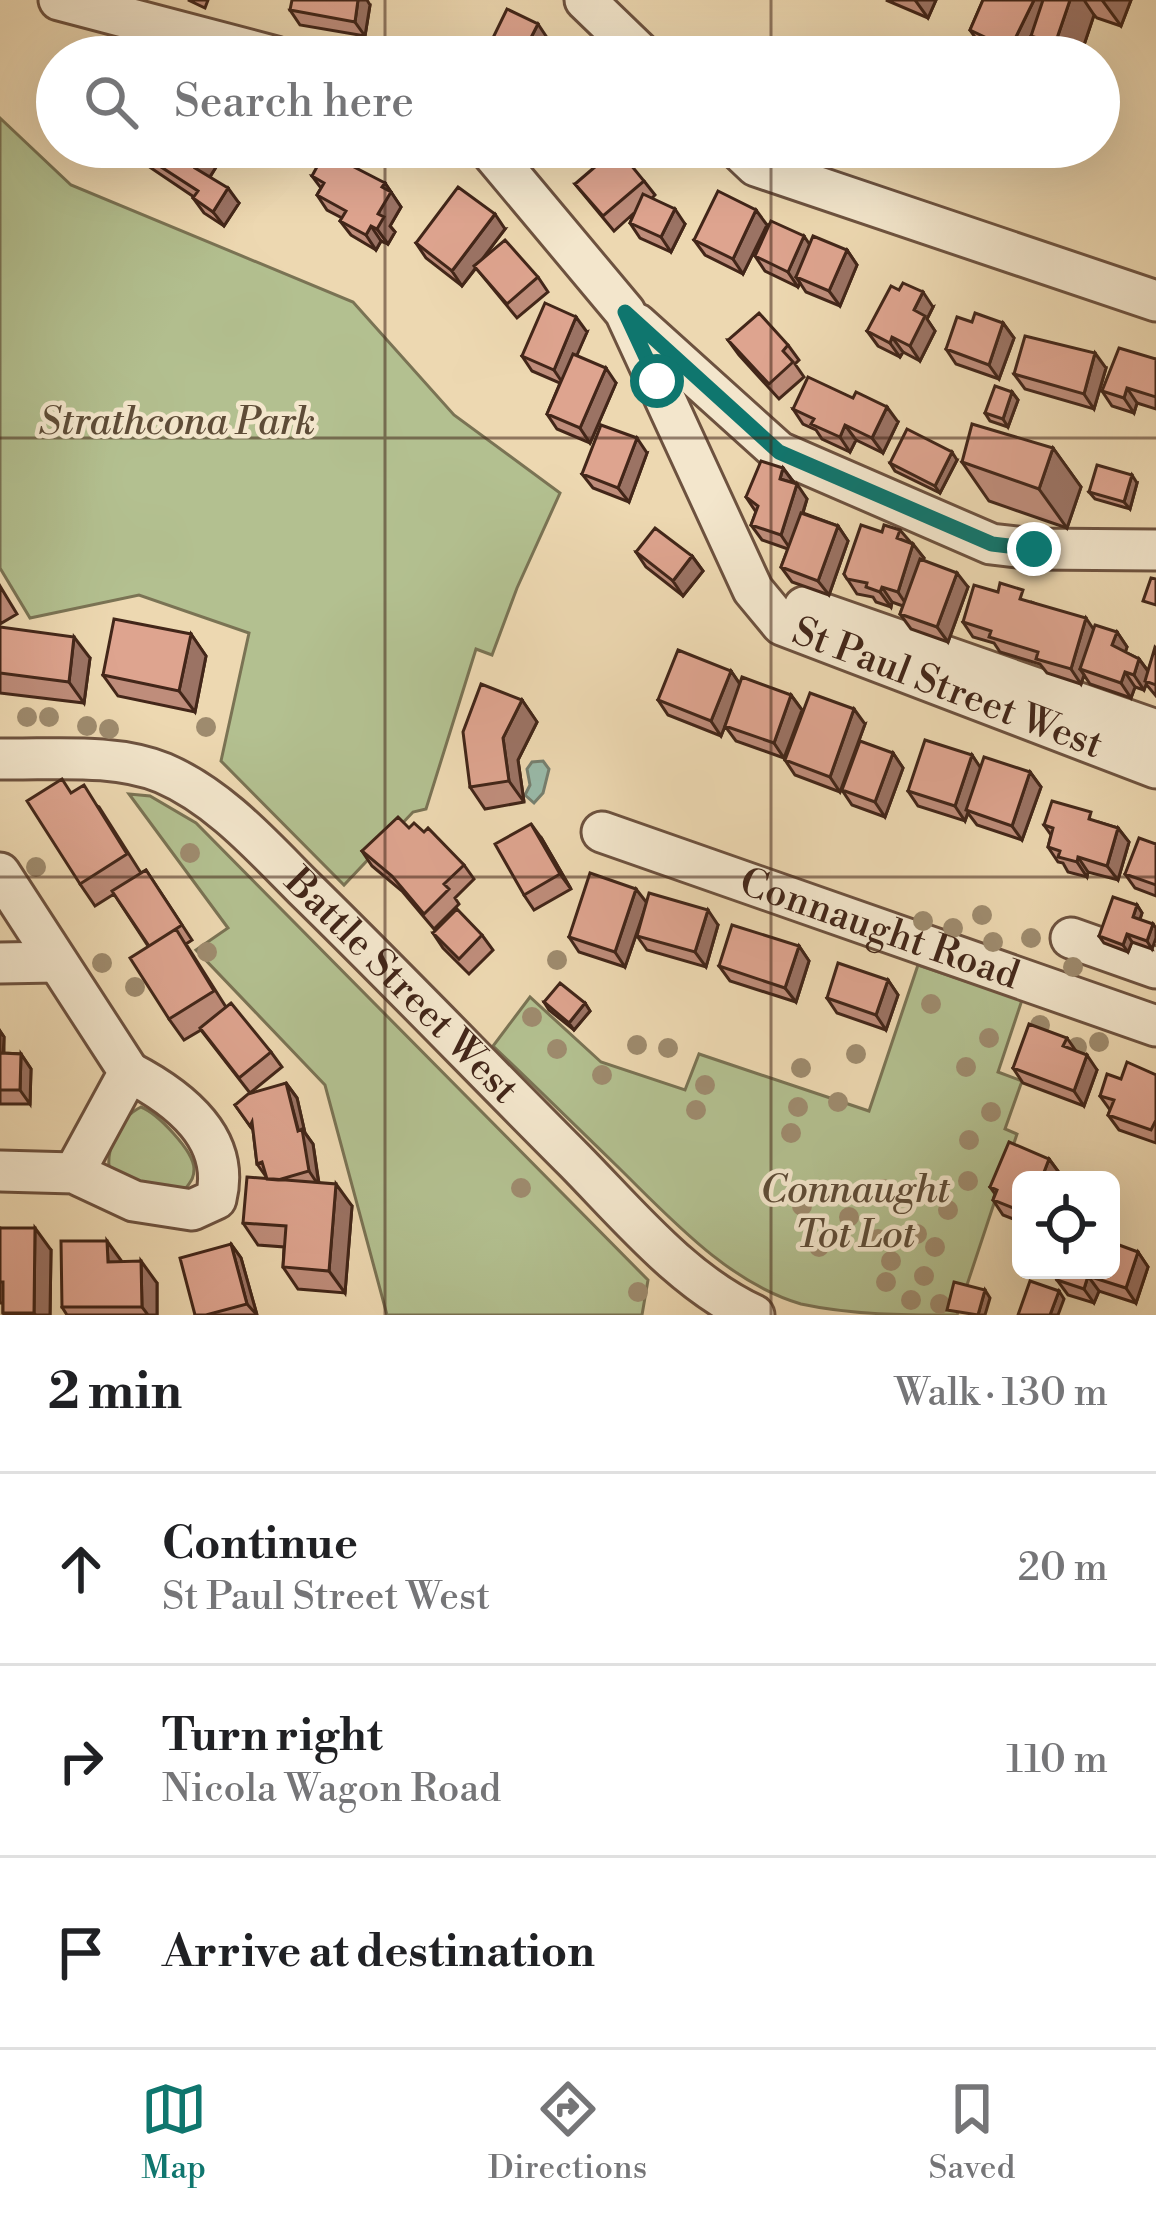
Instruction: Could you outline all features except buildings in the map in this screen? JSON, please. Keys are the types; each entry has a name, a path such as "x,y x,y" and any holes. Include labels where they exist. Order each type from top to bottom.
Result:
{"street":[{"path":"59,0 197,36"},
{"path":"585,0 622,36"},
{"name":"St Paul Street West","path":"505,168 625,312 753,590 782,626 1156,768"},
{"path":"762,168 1156,301"},
{"path":"625,312 779,452 992,544 1156,550"},
{"name":"St Paul Street West","path":"753,590 1156,730"},
{"name":"Battle Street West","path":"0,759 120,762 160,772 200,793 242,826 678,1262 732,1305 754,1315"},
{"name":"Connaught Road","path":"602,832 1156,1026"},
{"path":"0,873 129,1072 159,1088 211,1137 222,1175 217,1199 192,1210 134,1201 74,1173 0,1172"},
{"path":"1070,938 1156,968"},
{"path":"0,963 56,962"},
{"path":"74,1173 129,1072"}],"green space":[{"name":"Strathcona Park","path":"0,118 36,152 36,168 53,168 71,185 353,302 454,415 560,493 492,655 476,649 426,809 413,812 344,885 221,761 249,633 139,595 30,618 0,568"},
{"path":"129,794 150,796 196,823 648,1280 642,1315 387,1315 325,1085 196,950 228,928"},
{"name":"Connaught Tot Lot","path":"918,965 1022,1000 998,1072 1022,1081 1005,1129 1017,1134 957,1315 820,1308 750,1281 680,1228 493,1046 530,997 601,1062 685,1090 699,1054 869,1111"},
{"path":"141,1107 165,1125 188,1153 194,1172 186,1188 176,1191 112,1179 109,1159 114,1138"}],"shaded area":[{"path":"543,761 549,769 543,793 534,803 525,795 530,785 527,769 532,762"}],"route":[{"path":"657,381 625,312 779,452 992,544 1034,549"}]}
